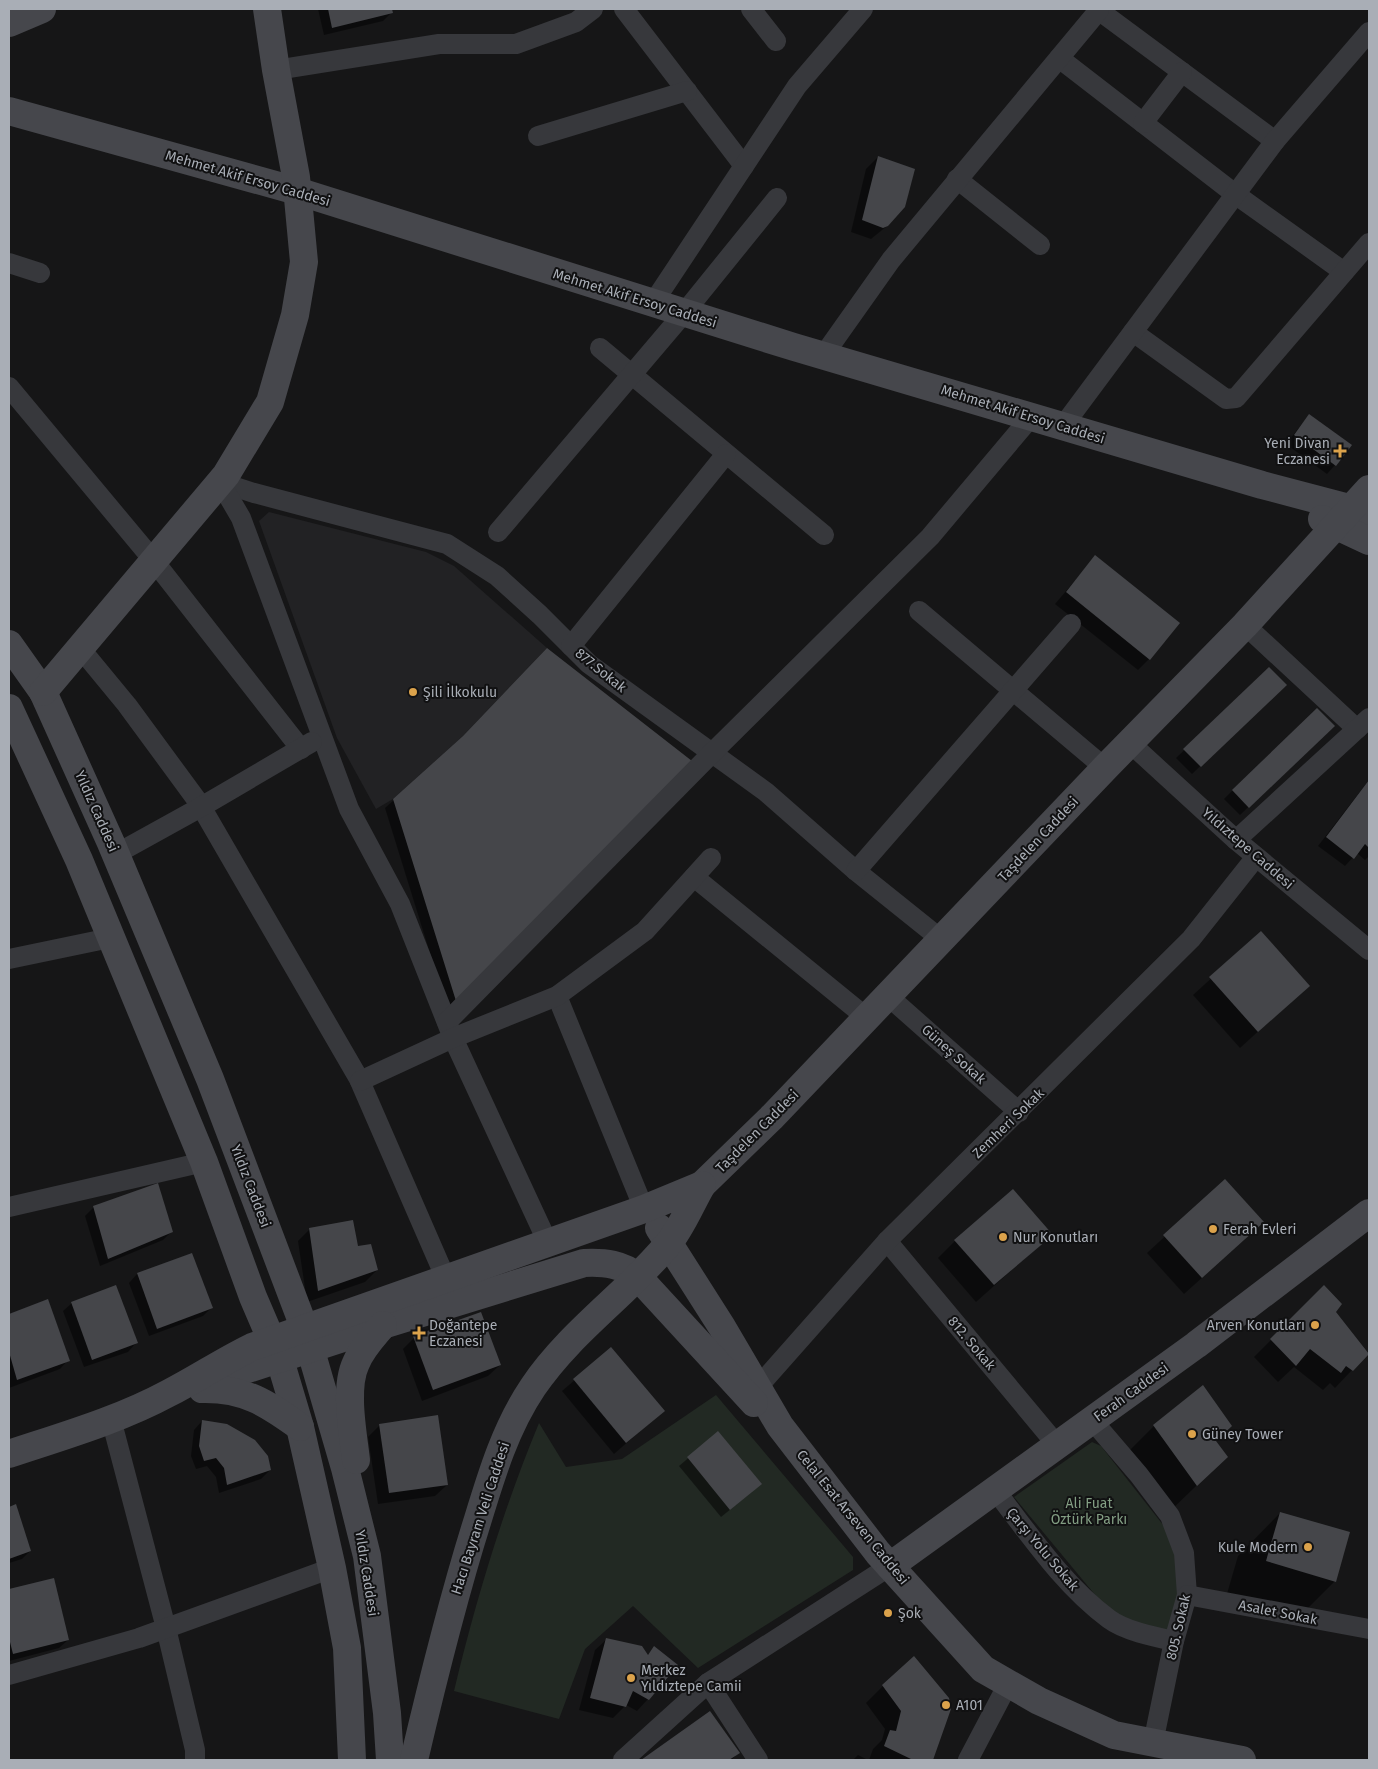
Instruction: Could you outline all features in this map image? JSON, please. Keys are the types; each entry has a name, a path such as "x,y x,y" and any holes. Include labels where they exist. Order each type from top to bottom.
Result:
{"main road":[{"path":"9,15 10,9"},
{"path":"9,23 42,9"},
{"path":"43,692 220,482 270,402 295,315 304,262 298,192 267,9"},
{"name":"Mehmet Akif Ersoy Caddesi","path":"9,111 298,192 823,356 1262,485 1357,510 1369,541"},
{"name":"Taşdelen Caddesi","path":"702,1185 771,1118 1105,768 1357,510"},
{"name":"Yıldız Caddesi","path":"9,644 43,692 116,854 210,1079 307,1338 346,1468 366,1556 387,1713 390,1760"},
{"path":"9,708 79,860 204,1162 253,1297 276,1350 300,1427 332,1568 346,1648 352,1760"},
{"path":"9,1454 111,1420 179,1391 220,1362 276,1350 446,1279 635,1213 702,1185"},
{"name":"Hacı Bayram Veli Caddesi","path":"414,1760 465,1560 507,1433 519,1409 548,1367 634,1273 669,1243 702,1185"},
{"path":"635,1213 669,1243 780,1426"},
{"path":"635,1213 619,1225 616,1236 618,1253 733,1382 780,1426"},
{"name":"Ferah Caddesi","path":"890,1566 1244,1309 1369,1213"},
{"path":"307,1338 383,1325 584,1263 602,1262 634,1273"},
{"path":"366,1556 353,1429 351,1379 355,1364 362,1350 383,1325"},
{"path":"179,1391 223,1388 248,1395 268,1404 300,1427"},
{"name":"Celal Esat Arseven Caddesi","path":"780,1426 890,1566 983,1669 1039,1701 1114,1735 1242,1760"}],"street":[{"path":"276,70 439,44 516,44 576,22 594,9"},
{"path":"624,9 744,166"},
{"path":"751,9 776,41"},
{"path":"653,303 796,86 864,9"},
{"path":"823,356 890,260 1098,10 1274,141"},
{"path":"1063,426 1274,141 1369,32"},
{"path":"1059,58 1235,194 1344,272"},
{"path":"1142,123 1182,72"},
{"path":"538,136 687,91"},
{"path":"958,178 1040,245"},
{"path":"498,532 684,313 777,198"},
{"path":"1133,332 1226,399 1231,400 1236,398 1369,243"},
{"path":"9,263 40,273"},
{"path":"600,348 824,535"},
{"path":"9,387 154,560 300,749"},
{"path":"450,1030 712,753 930,537 1031,417"},
{"path":"571,646 726,454"},
{"path":"220,482 241,518 349,809 400,904 450,1030 548,1243"},
{"name":"877.Sokak","path":"220,482 254,493 447,544 498,576 589,664 766,792 856,871 942,940"},
{"path":"919,611 1105,768"},
{"path":"856,871 1072,624"},
{"path":"1236,840 1363,723 1245,624"},
{"path":"80,648 127,705 201,807 360,1081 446,1279"},
{"path":"116,854 322,736"},
{"name":"Yıldıztepe Caddesi","path":"1130,743 1236,840 1369,950"},
{"name":"Zemheri Sokak","path":"758,1387 887,1241 1192,939 1256,857"},
{"path":"360,1081 450,1030 557,996 645,931 711,858"},
{"path":"694,877 867,1018"},
{"path":"9,959 110,938"},
{"path":"557,996 635,1213"},
{"name":"Güneş Sokak","path":"888,996 1019,1112"},
{"path":"9,1207 204,1162"},
{"name":"812. Sokak","path":"887,1241 1058,1445"},
{"path":"111,1420 166,1628 195,1750 195,1760"},
{"name":"805. Sokak","path":"1092,1420 1139,1475 1170,1516 1184,1553 1187,1595 1174,1641 1153,1743"},
{"name":"Çarşı Yolu Sokak","path":"995,1490 1063,1577 1110,1620 1151,1636 1174,1641"},
{"path":"623,1760 708,1683 890,1566"},
{"path":"9,1675 166,1628 332,1568"},
{"name":"Asalet Sokak","path":"1187,1595 1369,1629"},
{"path":"708,1683 758,1760"},
{"path":"968,1760 1008,1684"}],"shaded area":[{"name":"Şili İlkokulu","path":"269,512 426,552 454,566 547,648 463,736 393,799 376,809 337,738 259,521"}],"green space":[{"path":"716,1395 853,1557 853,1570 698,1668 633,1606 585,1649 559,1719 454,1691 491,1555 539,1423 566,1467 622,1459"},
{"name":"Ali Fuat Öztürk Parkı","path":"1092,1442 1101,1446 1171,1535 1181,1580 1170,1631 1136,1624 1106,1608 1014,1497"}],"building":[{"path":"328,9 392,9 393,13 332,28"},
{"path":"878,156 915,169 905,207 888,226 883,228 862,220"},
{"path":"1309,414 1352,445 1336,466 1294,435"},
{"path":"1095,555 1180,623 1150,660 1066,592"},
{"path":"547,648 692,761 456,1001 393,799 463,736"},
{"path":"1269,667 1287,685 1201,767 1183,749"},
{"path":"1317,708 1335,726 1249,808 1232,790"},
{"path":"1369,780 1369,848 1365,844 1354,859 1326,837"},
{"path":"1261,931 1310,986 1258,1032 1209,977"},
{"name":"Ferah Evleri","path":"1225,1179 1264,1222 1202,1278 1163,1235"},
{"path":"158,1183 173,1232 108,1259 93,1206"},
{"name":"Nur Konutları","path":"1013,1189 1053,1235 994,1285 954,1240"},
{"path":"353,1220 358,1246 371,1244 378,1270 318,1291 309,1228"},
{"path":"192,1253 213,1308 157,1329 137,1273"},
{"path":"116,1285 138,1343 92,1360 71,1302"},
{"name":"Arven Konutları","path":"1324,1285 1342,1304 1336,1312 1369,1354 1353,1371 1346,1366 1341,1373 1310,1349 1296,1366 1270,1339"},
{"path":"48,1299 70,1361 17,1380 9,1352 9,1314"},
{"path":"481,1312 501,1365 433,1390 413,1336"},
{"path":"611,1347 665,1411 626,1443 573,1379"},
{"name":"Güney Tower","path":"1203,1385 1232,1426 1216,1441 1228,1457 1197,1486 1153,1425"},
{"path":"438,1415 448,1485 389,1493 379,1424"},
{"path":"202,1420 227,1424 255,1440 268,1456 271,1470 227,1485 224,1468 216,1458 204,1461 199,1446"},
{"path":"718,1431 762,1484 730,1510 687,1457"},
{"path":"16,1504 31,1551 9,1559 9,1507"},
{"name":"Kule Modern","path":"1280,1512 1350,1532 1336,1582 1266,1561"},
{"path":"54,1578 69,1640 13,1654 9,1638 9,1589"},
{"name":"Merkez Yıldıztepe Camii","path":"606,1638 642,1646 648,1655 654,1646 678,1665 649,1700 633,1691 626,1707 590,1698"},
{"path":"914,1656 949,1698 951,1709 933,1760 913,1760 884,1746 890,1730 896,1731 901,1711 882,1685"},
{"path":"710,1711 740,1753 729,1760 641,1760"}],"place":[{"name":"Yeni Divan Eczanesi","path":"1340,451"},
{"name":"Şili İlkokulu","path":"413,692"},
{"name":"Ferah Evleri","path":"1213,1229"},
{"name":"Nur Konutları","path":"1003,1237"},
{"name":"Arven Konutları","path":"1315,1325"},
{"name":"Doğantepe Eczanesi","path":"419,1333"},
{"name":"Güney Tower","path":"1192,1434"},
{"name":"Kule Modern","path":"1308,1547"},
{"name":"Şok","path":"888,1613"},
{"name":"Merkez Yıldıztepe Camii","path":"631,1678"},
{"name":"A101","path":"946,1705"}]}
